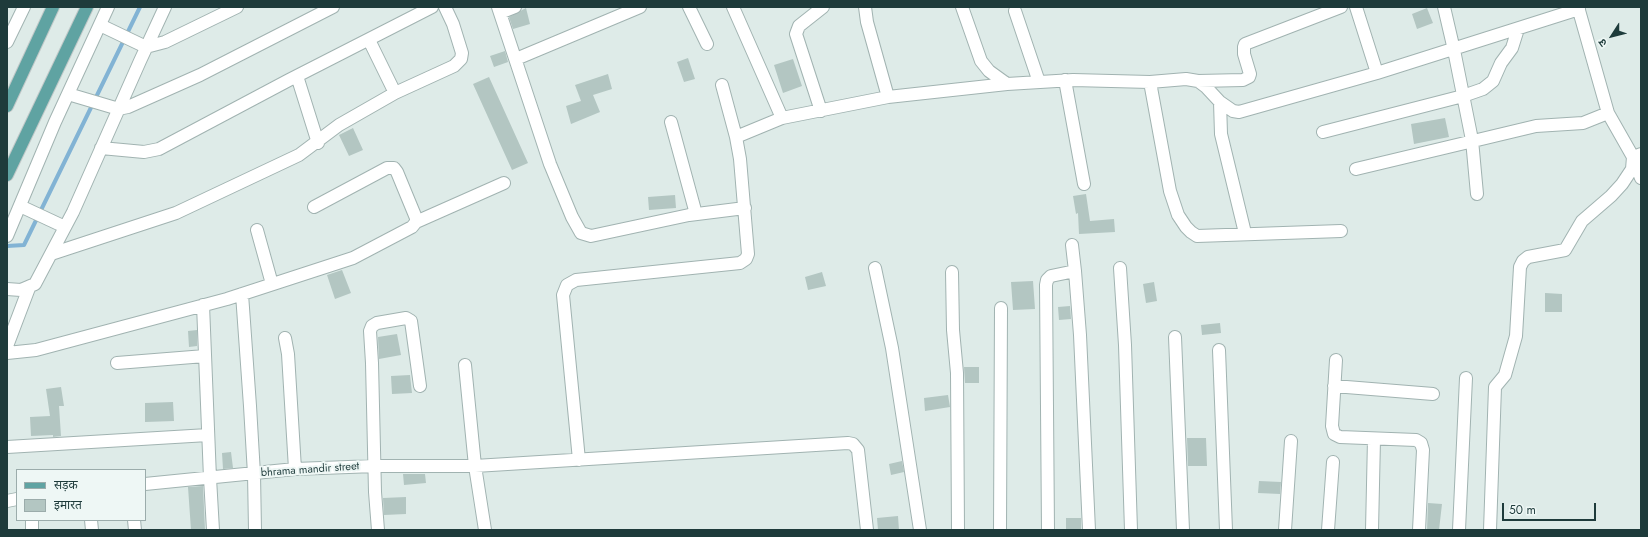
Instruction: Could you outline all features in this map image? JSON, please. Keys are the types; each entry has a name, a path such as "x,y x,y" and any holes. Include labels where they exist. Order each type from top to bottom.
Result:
{"main road":[{"path":"7,106 53,7"},
{"path":"7,174 87,7"}],"street":[{"path":"7,42 24,7"},
{"path":"8,234 68,94 108,7"},
{"path":"7,289 25,289 35,284 51,254 62,226 101,148 115,108 143,45 165,7"},
{"path":"100,25 143,45 165,42 237,7"},
{"path":"68,94 115,108 128,107 200,75 333,7"},
{"path":"101,148 144,152 159,149 432,7"},
{"path":"51,254 176,213 299,155 318,143 339,125 395,93 454,66 462,59 462,53 445,7"},
{"path":"515,7 499,10 550,164 572,216 581,233 590,236 696,214 745,208"},
{"path":"516,59 640,7"},
{"path":"688,7 707,44"},
{"path":"733,7 782,118"},
{"path":"821,110 796,34 799,26 823,7"},
{"path":"865,7 866,22 888,97"},
{"path":"962,7 981,61 989,71 1007,84"},
{"path":"736,137 782,118 888,97 1007,84 1065,80 1150,82 1186,79 1198,81 1243,80 1249,77 1250,74 1244,54 1245,44 1341,7"},
{"path":"1356,7 1378,74"},
{"path":"1444,7 1472,140 1477,194"},
{"path":"1198,81 1220,102 1233,111 1239,112 1378,74 1578,8 1608,113 1637,156 1641,178"},
{"path":"1015,11 1039,82"},
{"path":"1323,132 1463,96 1483,89 1493,81 1501,62 1512,48 1518,29"},
{"path":"369,40 395,93"},
{"path":"297,76 318,143"},
{"path":"1065,80 1084,184"},
{"path":"1150,82 1170,191 1178,215 1186,227 1197,236 1245,233 1341,231"},
{"path":"579,460 563,295 567,285 576,280 740,263 746,259 748,254 740,159 736,137 722,85"},
{"path":"1220,102 1220,134 1245,233"},
{"path":"1356,169 1472,140 1536,126 1583,123 1608,113"},
{"path":"671,122 696,214"},
{"path":"1490,530 1496,387 1505,374 1516,336 1520,267 1523,260 1528,257 1565,250 1582,221 1611,196 1622,184 1632,169 1637,156"},
{"path":"314,207 387,168 394,168 416,218 416,222"},
{"path":"7,353 36,350 203,305 353,258 412,227 416,222 504,183"},
{"path":"20,206 62,226"},
{"path":"257,230 272,284"},
{"path":"1072,245 1080,335 1089,530"},
{"path":"875,268 892,348 920,530"},
{"path":"1120,268 1125,345 1131,530"},
{"path":"1048,530 1046,285 1047,280 1051,276 1075,271"},
{"path":"952,272 953,330 957,373 958,530"},
{"path":"7,346 25,289"},
{"path":"242,294 254,474 255,530"},
{"path":"203,305 210,478 214,530"},
{"path":"1000,530 1001,308"},
{"path":"378,530 370,331 372,326 406,318 411,320 420,386"},
{"path":"1175,337 1183,530"},
{"path":"285,338 288,354 295,469"},
{"path":"1219,350 1226,530"},
{"path":"117,363 205,356"},
{"path":"1336,360 1332,426 1334,434 1340,437 1416,440 1421,443 1423,450 1419,530"},
{"path":"465,365 484,530"},
{"path":"1459,530 1466,378"},
{"path":"1334,386 1433,394"},
{"path":"7,447 208,435"},
{"path":"1372,530 1374,439"},
{"path":"1285,530 1291,441"},
{"name":"bhrama mandir street","path":"146,484 295,469 375,466 476,466 848,443 853,444 858,450 866,530"},
{"path":"1328,530 1333,462"}],"building":[{"path":"526,8 530,24 513,29 509,17"},
{"path":"1427,8 1433,23 1417,29 1412,14"},
{"path":"505,51 508,62 494,67 490,56"},
{"path":"688,58 695,79 684,82 677,62"},
{"path":"793,59 802,86 783,93 774,65"},
{"path":"608,74 612,89 593,95 600,112 571,124 566,106 581,101 575,85"},
{"path":"489,77 528,163 512,170 473,84"},
{"path":"1445,118 1449,137 1414,144 1411,124"},
{"path":"353,128 363,150 349,156 339,135"},
{"path":"1086,194 1090,221 1114,219 1115,232 1079,234 1078,213 1076,214 1073,196"},
{"path":"675,195 676,208 649,210 648,197"},
{"path":"342,270 351,293 335,299 327,275"},
{"path":"822,272 826,286 808,290 805,277"},
{"path":"1033,281 1035,309 1013,310 1011,282"},
{"path":"1154,282 1157,301 1146,303 1143,284"},
{"path":"1545,293 1562,294 1562,312 1545,312"},
{"path":"1070,306 1071,319 1059,320 1058,307"},
{"path":"1220,323 1221,333 1202,335 1201,325"},
{"path":"197,330 197,346 189,347 188,331"},
{"path":"397,334 401,355 379,359 378,337"},
{"path":"964,367 979,367 979,383 965,383"},
{"path":"410,375 412,393 392,394 391,376"},
{"path":"61,387 64,406 59,406 61,436 31,436 30,417 50,416 46,389"},
{"path":"948,395 950,407 925,411 924,398"},
{"path":"173,402 174,421 145,422 145,403"},
{"path":"1187,438 1206,438 1207,466 1188,466"},
{"path":"231,452 233,468 223,469 222,453"},
{"path":"902,461 904,472 891,475 889,464"},
{"path":"403,474 425,474 426,483 404,485"},
{"path":"1259,481 1281,482 1280,494 1258,493"},
{"path":"203,486 205,530 191,530 188,487"},
{"path":"406,497 406,514 384,515 383,498"},
{"path":"1428,503 1442,504 1439,530 1427,530"},
{"path":"898,516 899,530 878,530 877,518"},
{"path":"1066,518 1081,518 1081,529 1066,529"}],"waterway":[{"path":"7,246 24,245 140,7"}]}
